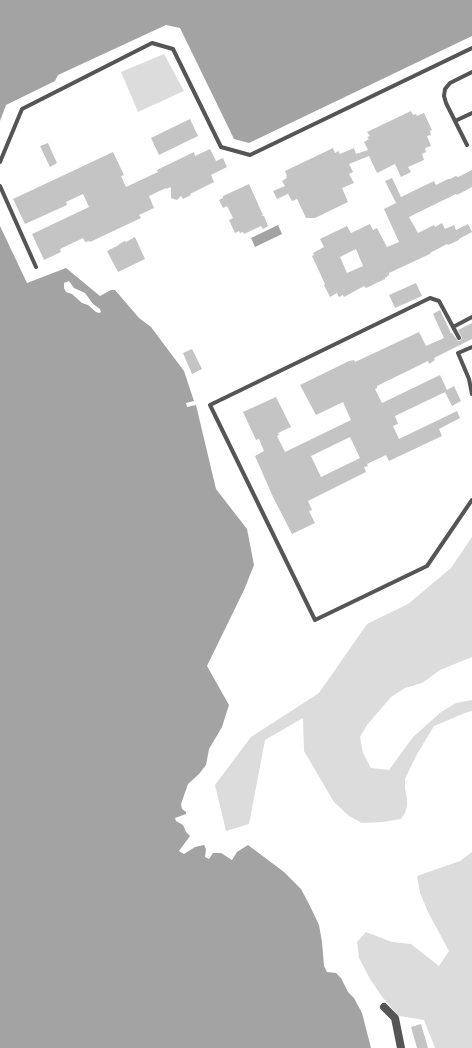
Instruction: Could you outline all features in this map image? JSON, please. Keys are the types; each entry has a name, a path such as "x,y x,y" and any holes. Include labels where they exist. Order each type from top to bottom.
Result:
{"street":[{"path":"384,1007 395,1018 401,1048"}],"lane":[{"path":"0,162 22,109 152,43 173,49 221,147 250,155 472,48"},
{"path":"467,144 446,104 444,96 445,89 450,83 472,72"},
{"path":"455,121 472,113"},
{"path":"0,186 36,267"},
{"path":"459,338 439,301 430,298 210,405 315,620 427,566 472,500"},
{"path":"452,327 472,317"},
{"path":"472,346 458,353 469,379 472,394"}],"shaded area":[{"path":"0,0 472,0 472,36 249,143 234,139 180,28 166,25 58,75 55,81 6,105 0,121"},
{"path":"164,54 184,91 138,112 121,72"},
{"path":"278,225 282,234 255,247 251,238"},
{"path":"0,226 27,283 66,268 100,296 111,290 115,290 139,318 151,327 184,371 194,401 186,403 187,407 196,405 216,489 247,529 254,565 244,590 207,666 229,705 222,727 209,749 206,765 188,784 181,804 182,809 186,812 186,814 175,818 176,821 183,825 186,832 190,836 179,851 184,854 195,847 204,845 206,849 205,857 209,859 213,853 221,853 232,860 237,852 248,845 284,872 301,889 319,925 324,966 327,972 336,973 341,978 348,992 354,998 362,1013 371,1048 0,1048","holes":["69,281 74,288 85,293 101,312 96,312 72,294 66,292 64,283"]},
{"path":"472,537 472,657 440,670 422,683 405,688 391,697 367,725 360,737 363,753 371,768 389,770 413,737 441,712 456,703 472,700 472,711 434,726 416,756 405,779 407,806 401,819 362,823 349,816 334,802 304,751 303,718 265,740 249,824 226,831 215,785 251,737 319,693 367,624 408,604 451,568"},
{"path":"472,852 472,1048 435,1048 424,1020 399,1016 383,998 370,979 359,958 357,942 366,932 392,942 411,944 439,966 449,951 428,912 420,893 417,876 460,861"}],"building":[{"path":"411,111 413,115 416,114 417,116 424,113 432,130 430,131 431,135 427,136 431,146 425,148 426,152 422,154 424,160 408,167 411,172 401,177 395,164 377,173 369,156 349,164 353,172 349,174 354,183 342,188 348,202 315,218 306,218 297,199 292,201 288,194 277,199 273,191 285,186 282,181 287,178 285,171 333,148 335,153 338,151 340,154 354,148 356,154 368,150 364,142 369,139 367,137 370,136 367,132"},
{"path":"190,119 198,136 159,155 151,138"},
{"path":"48,143 57,163 50,167 40,146"},
{"path":"210,149 216,161 223,158 227,167 211,175 214,182 183,199 181,196 177,200 171,198 171,187 166,188 149,196 154,208 139,215 141,218 90,242 85,242 83,238 60,249 61,252 44,260 32,234 89,207 83,194 66,202 67,205 25,224 13,199 113,152 124,175 121,176 126,187 158,172 157,170 194,152 195,156"},
{"path":"472,170 472,187 409,217 418,233 434,225 435,227 442,223 445,229 454,225 456,230 468,224 472,232 459,240 448,245 447,244 430,254 389,273 385,279 366,288 364,286 344,297 343,295 339,297 337,293 330,297 312,256 314,255 313,253 324,247 320,239 347,226 351,233 370,224 373,230 377,228 387,247 399,242 384,209 396,203 385,181 392,178 401,197 434,181 436,185 456,176 458,177","holes":["356,249 363,266 347,273 340,257"]},
{"path":"249,184 263,215 261,216 264,216 268,226 263,229 261,226 244,234 243,232 240,233 239,231 235,233 229,220 233,218 227,206 223,208 219,200 223,198 223,196"},
{"path":"135,237 145,259 118,272 107,251"},
{"path":"416,283 422,296 395,308 389,295"},
{"path":"440,310 451,333 458,341 462,338 458,330 472,323 472,339 434,358 435,360 429,364 428,361 377,386 375,389 382,403 440,375 447,390 454,386 461,401 452,406 445,392 395,416 398,424 393,426 399,439 457,411 460,418 439,429 442,436 389,461 386,455 367,464 368,466 364,467 366,472 308,501 312,510 309,511 315,523 292,534 273,497 255,456 264,451 259,439 256,440 243,412 276,397 291,427 278,433 279,435 277,436 285,452 351,420 343,402 316,415 300,385 349,361 354,360 355,362 419,332 426,346 444,338 433,314","holes":["350,437 360,458 321,477 311,456"]},
{"path":"192,349 202,369 192,374 183,353"},
{"path":"421,1024 428,1048 417,1048 411,1027"}]}
